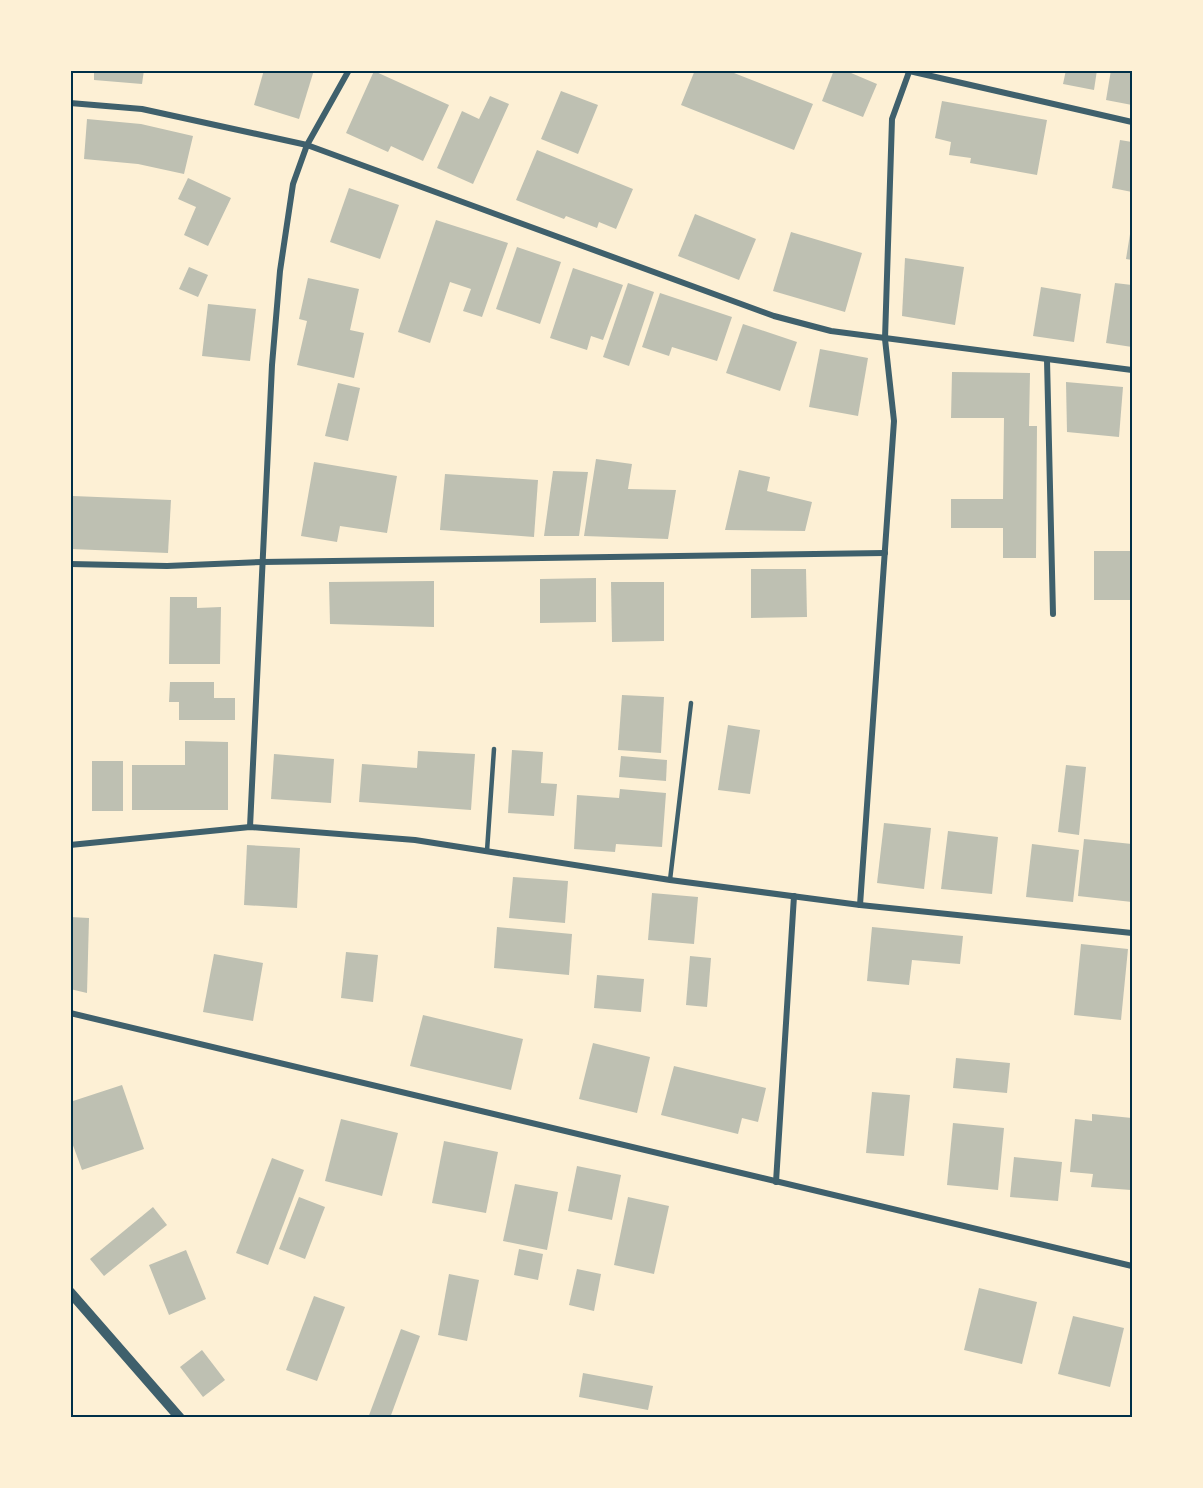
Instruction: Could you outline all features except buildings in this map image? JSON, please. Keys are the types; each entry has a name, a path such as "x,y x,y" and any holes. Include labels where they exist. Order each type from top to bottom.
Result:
{"street":[{"path":"250,827 262,562 280,271 292,184 307,145 349,70"},
{"path":"860,905 894,421 885,339 892,119 907,71 1132,122"},
{"path":"70,103 142,109 307,145 774,316 831,331 1132,370"},
{"path":"1047,360 1053,614"},
{"path":"70,564 167,566 262,562 885,553"},
{"path":"70,844 250,827 415,840 860,905 1132,933"},
{"path":"776,1182 794,896"},
{"path":"70,1013 1132,1266"},
{"path":"70,1292 180,1418"}],"lane":[{"path":"670,879 691,703"},
{"path":"487,852 494,749"}]}
